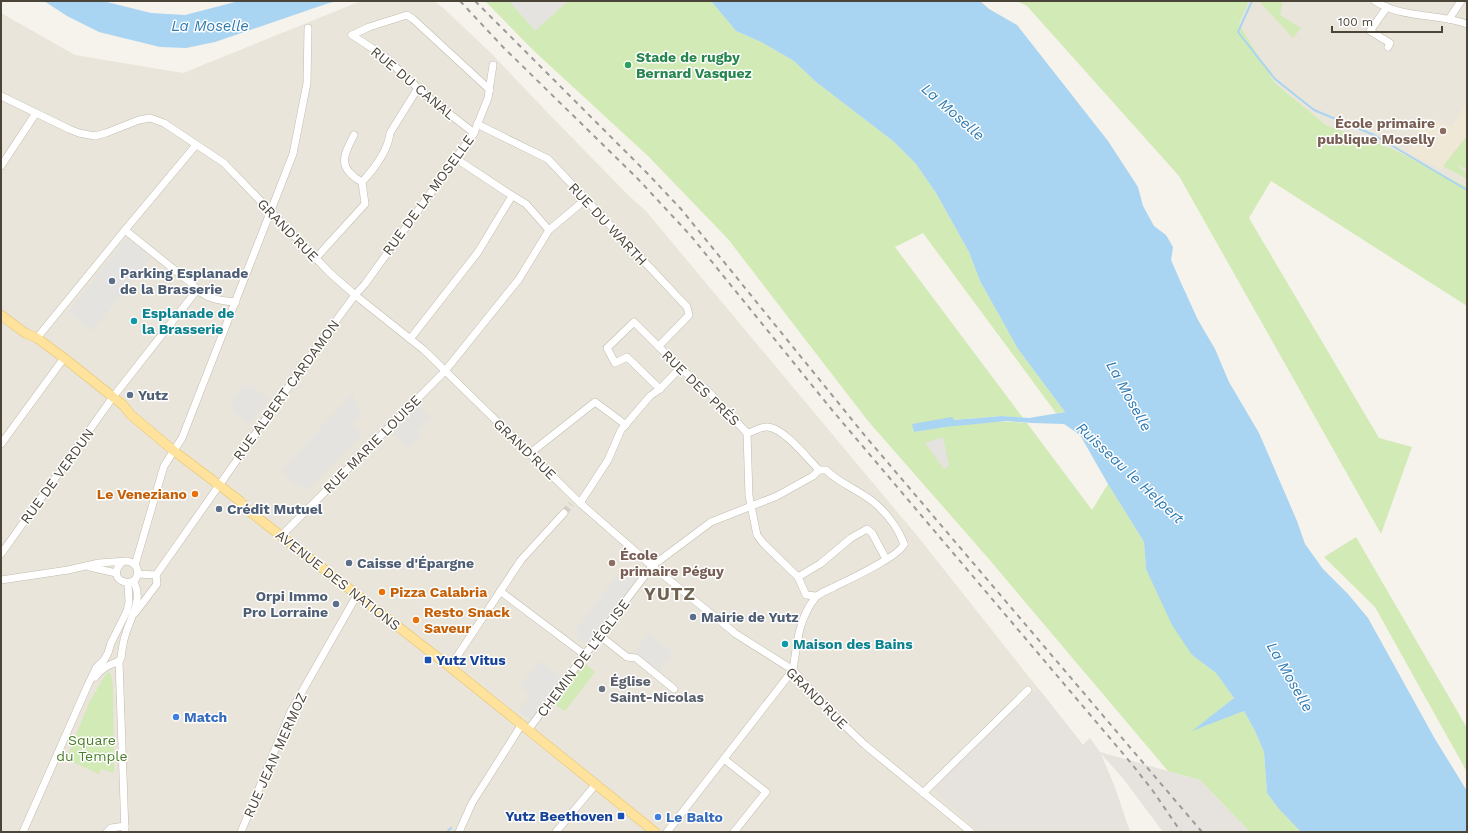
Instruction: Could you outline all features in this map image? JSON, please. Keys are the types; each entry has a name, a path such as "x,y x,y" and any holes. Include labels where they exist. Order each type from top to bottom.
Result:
{"main road":[{"name":"AVENUE DES NATIONS","path":"3,320 37,338 64,358 123,405 131,415 174,451 240,500 249,511 282,535 525,727 655,832"}],"street":[{"path":"1375,1 1399,12 1449,19 1467,24"},
{"path":"1449,19 1461,1"},
{"path":"1387,7 1370,31 1390,42 1388,47"},
{"name":"RUE DU CANAL","path":"474,133 418,88 384,56 352,35 369,27 407,16 413,19 490,90"},
{"path":"138,574 135,565 164,466 182,438 293,154 307,83 308,28"},
{"name":"RUE DE LA MOSELLE","path":"355,295 365,284 474,133 490,90 492,65"},
{"path":"315,259 365,204 362,182 371,172 389,142 390,134 418,88"},
{"name":"GRAND'RUE","path":"1,96 69,129 79,133 95,136 139,120 150,118 164,123 196,145 216,156 229,167 315,259 355,295 424,350 530,454 576,502 736,634 793,670 824,708 865,745 971,832"},
{"path":"2,166 36,113"},
{"name":"RUE DU WARTH","path":"477,124 548,159 687,307 689,315 658,346"},
{"path":"354,135 345,153 345,164 352,176 362,182"},
{"path":"37,338 196,145"},
{"path":"455,158 526,204 549,230"},
{"path":"410,339 478,252 512,196"},
{"name":"RUE MARIE LOUISE","path":"282,535 445,371 519,279 549,230 586,200"},
{"path":"125,230 192,284 197,290 213,299 236,302"},
{"path":"113,397 197,290"},
{"name":"RUE ALBERT CARDAMON","path":"134,614 157,584 156,574 218,484 355,295"},
{"name":"RUE DES PRÉS","path":"660,389 627,357 615,363 608,348 634,322 680,368 707,390 747,433 753,433 760,428 768,427 777,430 788,438 822,470 877,505 906,543 902,548 886,560"},
{"path":"1,444 64,358"},
{"path":"576,502 608,460 621,430 650,396 660,389 680,368"},
{"name":"RUE DE VERDUN","path":"1,554 113,397"},
{"path":"530,454 595,402 626,425"},
{"path":"747,433 750,507 757,535 767,548 798,577 806,595 816,596"},
{"name":"CHEMIN DE L'ÉGLISE","path":"458,832 472,803 525,727 585,655 652,566 711,522 777,496 822,470"},
{"path":"450,668 521,560 564,513"},
{"path":"667,832 793,670 796,646 803,616 816,596 886,560 872,533 867,529 852,538 820,564 798,577"},
{"path":"86,687 99,671 121,658 126,631 134,614 137,601 137,586 131,582 120,580 116,573 117,567 122,562"},
{"path":"1,580 99,563 130,562 135,565"},
{"path":"88,566 116,573"},
{"path":"23,832 86,687 96,668 104,660 108,653 128,607 131,582 138,574 156,574"},
{"path":"500,591 585,655"},
{"name":"RUE JEAN MERMOZ","path":"241,832 291,711 357,595"},
{"path":"599,636 627,657 636,658 674,689"},
{"path":"108,653 109,660 116,662"},
{"path":"107,832 111,828 125,829 116,662"},
{"path":"923,793 1028,690"},
{"path":"724,759 766,792 734,832"},
{"path":"556,832 596,784"}],"shaded area":[{"path":"361,1 433,1 441,6 491,53 629,196 645,210 919,538 1083,745 1090,738 1109,773 1130,832 1,832 1,13 75,55 183,73"},
{"path":"509,1 568,1 535,31"},
{"path":"1249,1 1467,1 1467,187 1393,149 1326,125 1275,83 1239,24"},
{"name":"École primaire publique Moselly","path":"1467,102 1467,136 1442,170 1408,153 1426,117 1452,127"},
{"name":"Parking Esplanade de la Brasserie","path":"127,238 151,258 92,331 68,312"},
{"path":"250,384 270,399 250,423 231,411 234,407 230,403 242,386 245,389"},
{"path":"352,393 361,415 352,424 361,435 308,490 302,485 299,488 282,471"},
{"path":"417,404 430,418 418,430 422,435 408,449 392,431"},
{"path":"943,437 949,466 944,469 925,443"},
{"path":"623,568 637,579 589,643 582,642 574,632"},
{"path":"649,634 673,653 658,672 634,652"},
{"path":"539,661 563,679 532,720 518,711 531,695 520,686"},
{"path":"1039,689 1083,745 1090,738 1100,752 1200,780 1250,832 1163,832 1122,777 1101,754 1116,790 1130,832 981,832 933,789 1025,700"}],"green space":[{"path":"485,1 711,1 736,31 761,42 794,61 816,82 893,141 916,164 936,193 969,252 980,281 1018,349 1065,412 1056,413 923,233 895,247 1023,418 1002,416 953,420 952,418 913,424 914,432 956,425 999,422 1027,423 1092,510 1108,484 1144,542 1146,569 1192,655 1216,673 1234,698 1194,730 1244,711 1264,752 1267,793 1278,808 1301,832 1250,832 1200,780 1168,771 988,558 868,421 728,239 648,156 534,51"},
{"path":"1017,1 1249,1 1239,24 1275,83 1326,125 1393,149 1467,187 1467,306 1271,181 1249,218 1379,438 1412,447 1381,534 1179,176 1027,6"},
{"path":"1259,1 1283,1 1280,15 1301,28 1293,38"},
{"path":"1467,136 1467,169 1457,165 1465,172 1467,171 1467,179 1443,166"},
{"path":"1356,537 1467,728 1467,772 1375,607 1324,557"},
{"path":"584,663 595,672 565,711 554,704"},
{"name":"Square du Temple","path":"109,672 113,686 114,773 101,769 99,774 66,759 89,703 105,675"}],"water":[{"name":"La Moselle","path":"44,1 103,1 151,13 185,15 239,1 337,1 215,42 186,48 160,47 99,32 67,16"},
{"path":"711,1 980,1 989,9 1017,25 1108,141 1138,187 1143,206 1154,226 1166,235 1173,247 1171,260 1182,285 1198,320 1215,349 1229,382 1259,433 1297,521 1305,544 1323,569 1348,594 1368,618 1435,739 1467,791 1467,832 1301,832 1278,808 1267,793 1264,752 1244,711 1192,731 1234,698 1216,673 1192,655 1172,625 1146,569 1144,542 1080,435 1064,424 1007,421 945,427 914,432 912,424 952,417 954,420 1002,416 1029,418 1065,412 1018,349 980,281 969,252 936,193 916,164 893,141 816,82 794,61 761,42 736,31"}],"waterway":[{"path":"1252,1 1238,32 1275,79 1314,110 1374,135 1467,190"},
{"name":"Ruisseau le Helpert","path":"447,832 451,828"}],"tunnel":[{"path":"564,513 571,504"}],"railway":[{"path":"460,1 503,47 638,179 691,236 832,410 1131,763 1153,791 1181,832"},
{"path":"475,1 681,209 866,437 1202,832"}],"place":[{"name":"Stade de rugby Bernard Vasquez","path":"628,65"},
{"name":"École primaire publique Moselly","path":"1443,131"},
{"name":"Parking Esplanade de la Brasserie","path":"112,281"},
{"name":"Esplanade de la Brasserie","path":"134,321"},
{"name":"Yutz","path":"130,395"},
{"name":"Le Veneziano","path":"195,494"},
{"name":"Crédit Mutuel","path":"219,509"},
{"name":"Caisse d'Épargne","path":"349,563"},
{"name":"École primaire Péguy","path":"612,563"},
{"name":"Pizza Calabria","path":"382,592"},
{"name":"Orpi Immo Pro Lorraine","path":"336,604"},
{"name":"Mairie de Yutz","path":"693,617"},
{"name":"Resto Snack Saveur","path":"416,620"},
{"name":"Maison des Bains","path":"785,644"},
{"name":"Yutz Vitus","path":"428,660"},
{"name":"Église Saint-Nicolas","path":"602,689"},
{"name":"Match","path":"176,717"},
{"name":"Yutz Beethoven","path":"621,816"},
{"name":"Le Balto","path":"658,817"}],"district":[{"name":"YUTZ","path":"670,594"}]}
